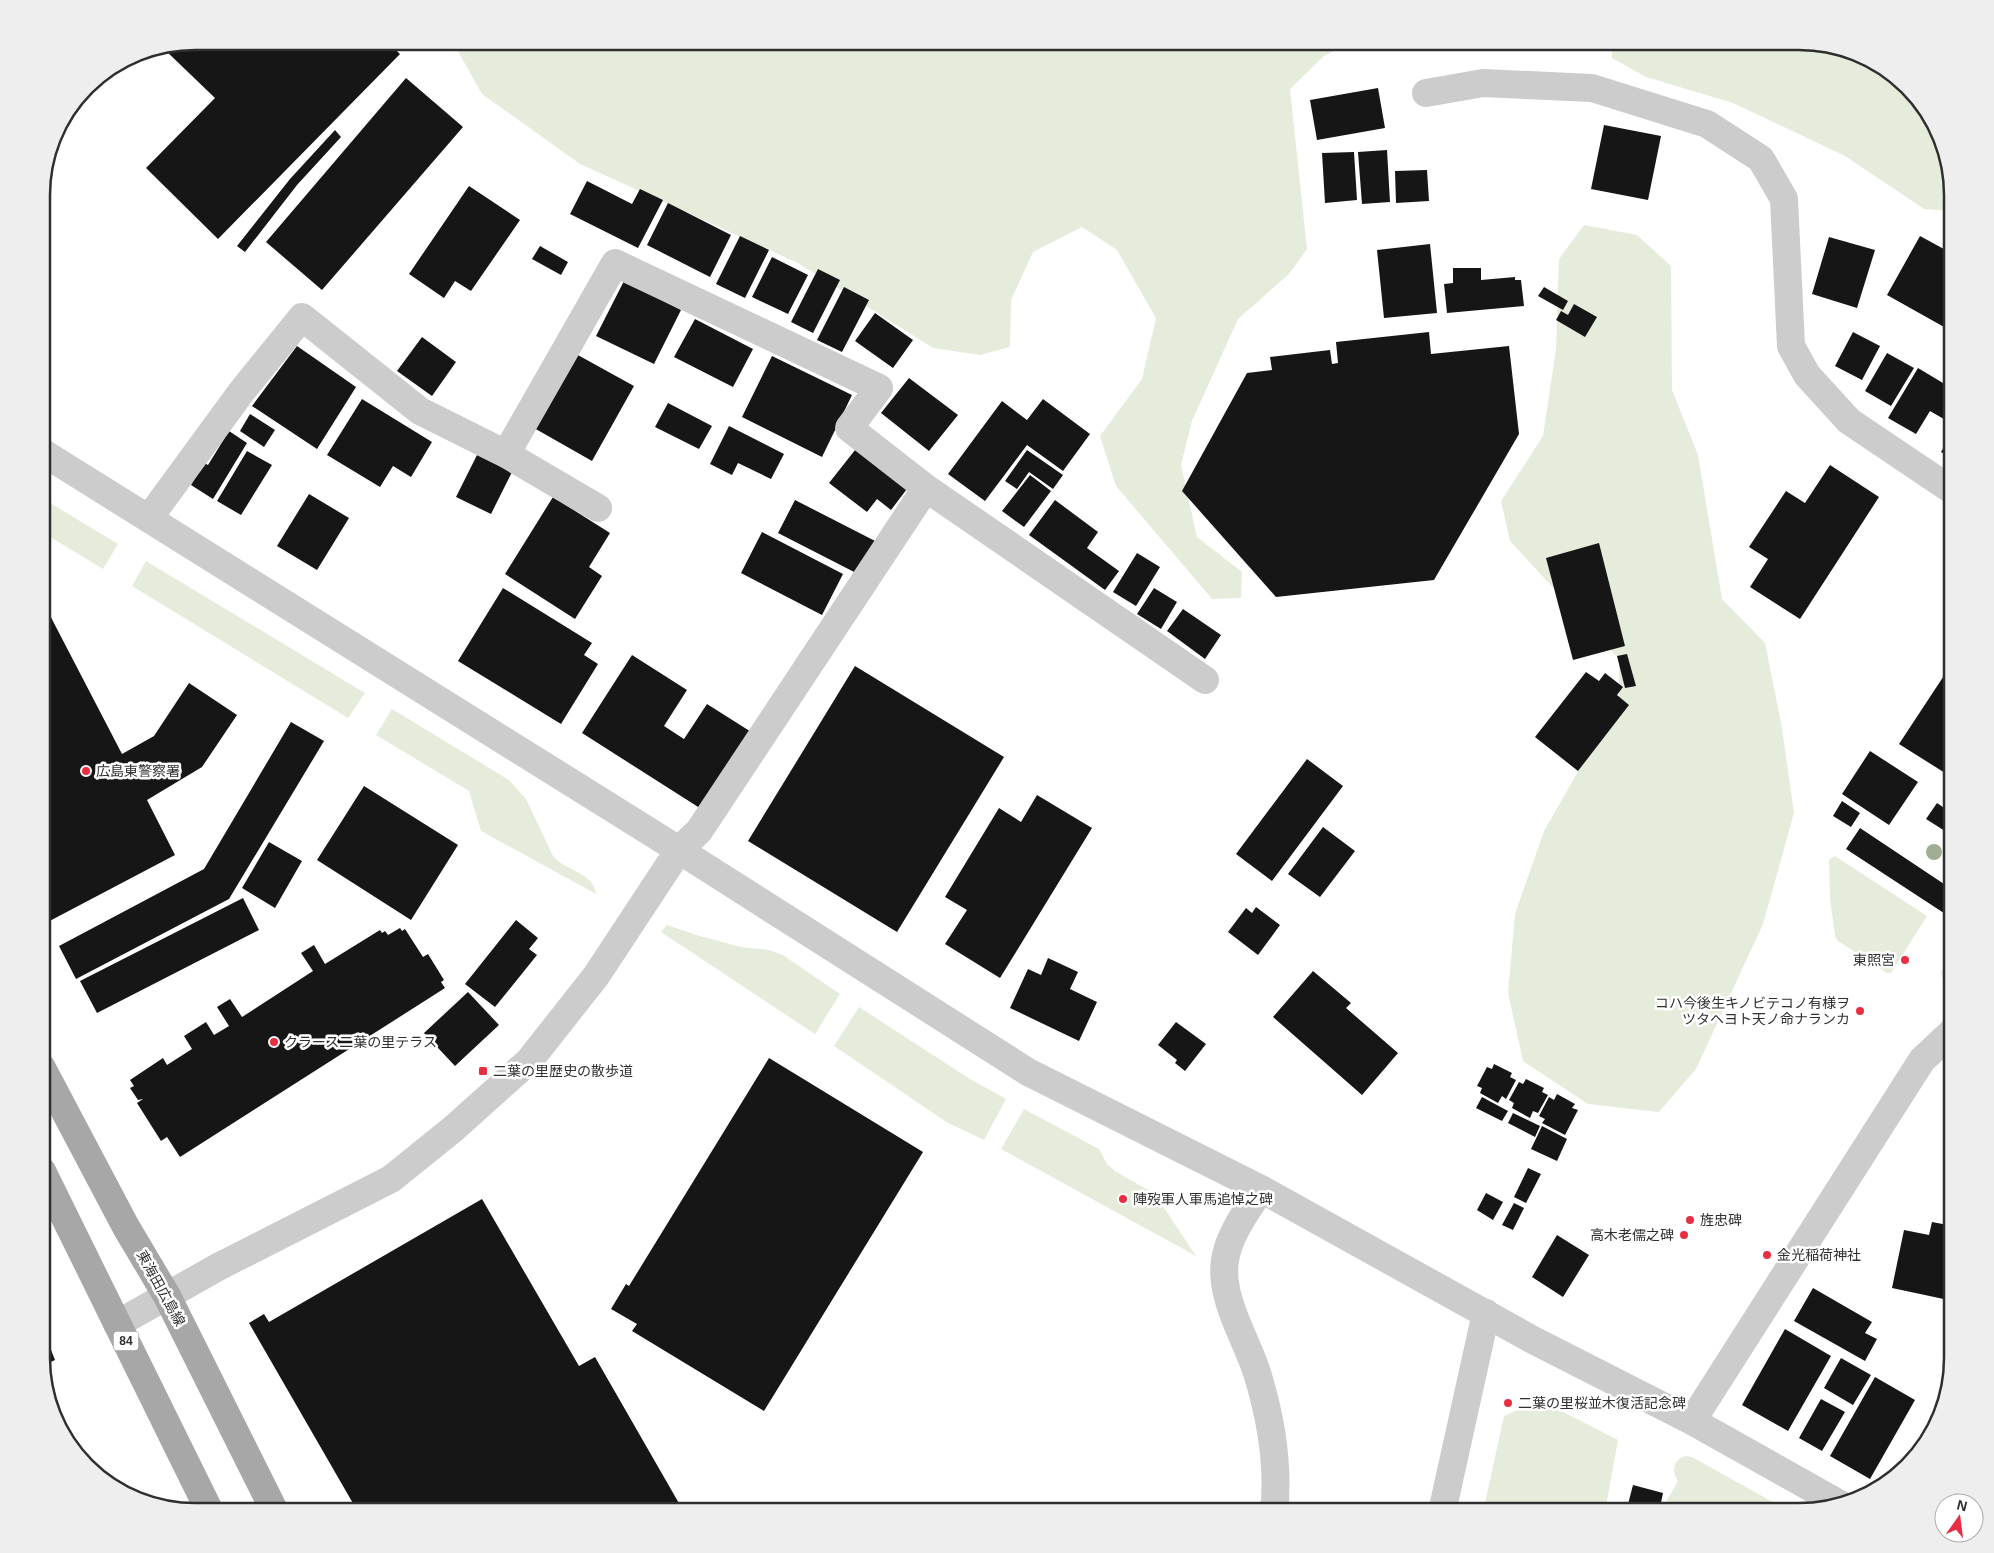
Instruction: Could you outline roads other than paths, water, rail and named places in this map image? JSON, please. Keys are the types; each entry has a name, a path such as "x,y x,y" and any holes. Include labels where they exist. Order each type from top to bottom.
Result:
{"main road":[{"name":"東海田広島線","path":"50,1083 126,1227 167,1296 270,1503"},
{"name":"84","path":"50,1187 206,1503"}],"street":[{"path":"1426,93 1483,83 1592,88 1707,124 1761,159 1784,199 1791,346 1807,375 1849,421 1944,485"},
{"path":"506,454 615,263 879,388 849,428 926,488 1205,680"},
{"path":"149,518 242,391 302,317 420,411 506,454 598,508"},
{"path":"50,457 678,850 1028,1072 1260,1189 1486,1313 1692,1421 1831,1499"},
{"path":"117,1324 218,1267 391,1179 453,1129 529,1061 596,976 678,850 699,831 926,488"},
{"path":"1692,1421 1922,1060 1944,1039"},
{"path":"1260,1189 1230,1241 1225,1260 1224,1284 1258,1375 1270,1420 1274,1460 1274,1503"},
{"path":"1444,1503 1486,1313"}],"place":[{"name":"広島東警察署","path":"86,771"},
{"name":"東照宮","path":"1905,960"},
{"name":"コハ今後生キノビテコノ有様ヲ ツタヘヨト天ノ命ナランカ","path":"1860,1011"},
{"name":"クラース二葉の里テラス","path":"274,1042"},
{"name":"二葉の里歴史の散歩道","path":"483,1071"},
{"name":"陣歿軍人軍馬追悼之碑","path":"1123,1199"},
{"name":"旌忠碑","path":"1690,1220"},
{"name":"高木老儒之碑","path":"1684,1235"},
{"name":"金光稲荷神社","path":"1767,1255"},
{"name":"二葉の里桜並木復活記念碑","path":"1508,1403"}]}
